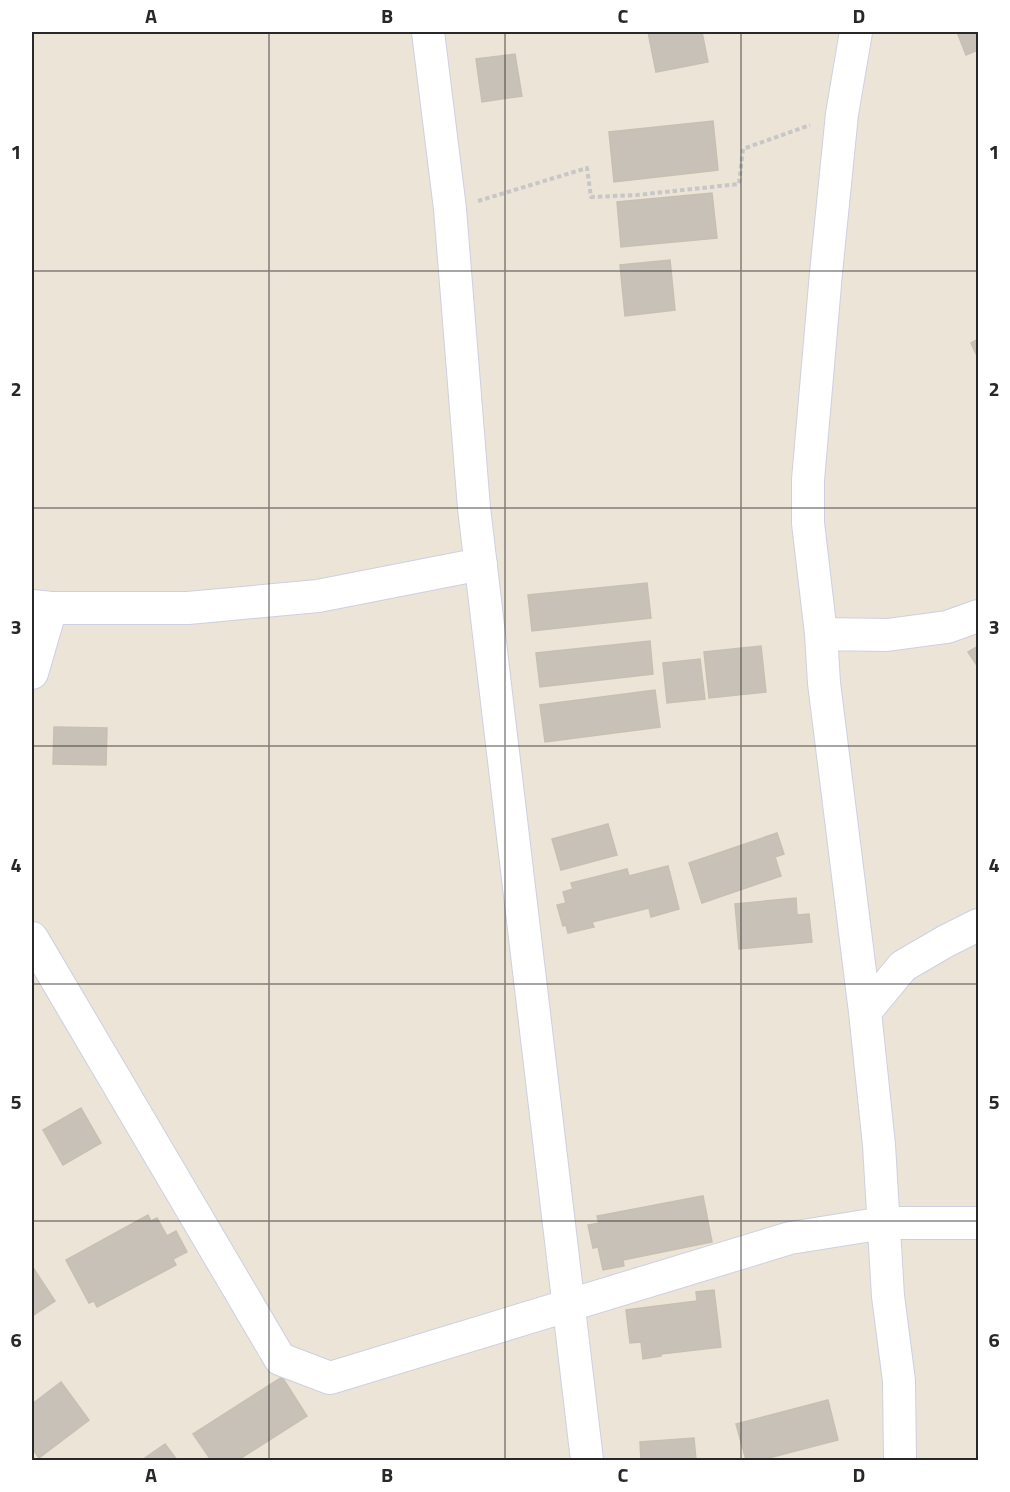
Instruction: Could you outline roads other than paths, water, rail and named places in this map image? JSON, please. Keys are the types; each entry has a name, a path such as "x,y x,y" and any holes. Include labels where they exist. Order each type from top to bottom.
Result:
{"street":[{"path":"428,32 450,209 474,508 587,1461"},
{"path":"856,32 842,114 826,273 808,480 808,522 821,634 824,683 865,1012 879,1145 888,1296 899,1381 900,1461"},
{"path":"32,673 41,607 188,608 318,596 481,564"},
{"path":"821,634 887,635 947,627 978,616"},
{"path":"865,1012 903,966 978,925"},
{"path":"32,938 280,1359 330,1378 790,1238 884,1223 978,1223"}]}
